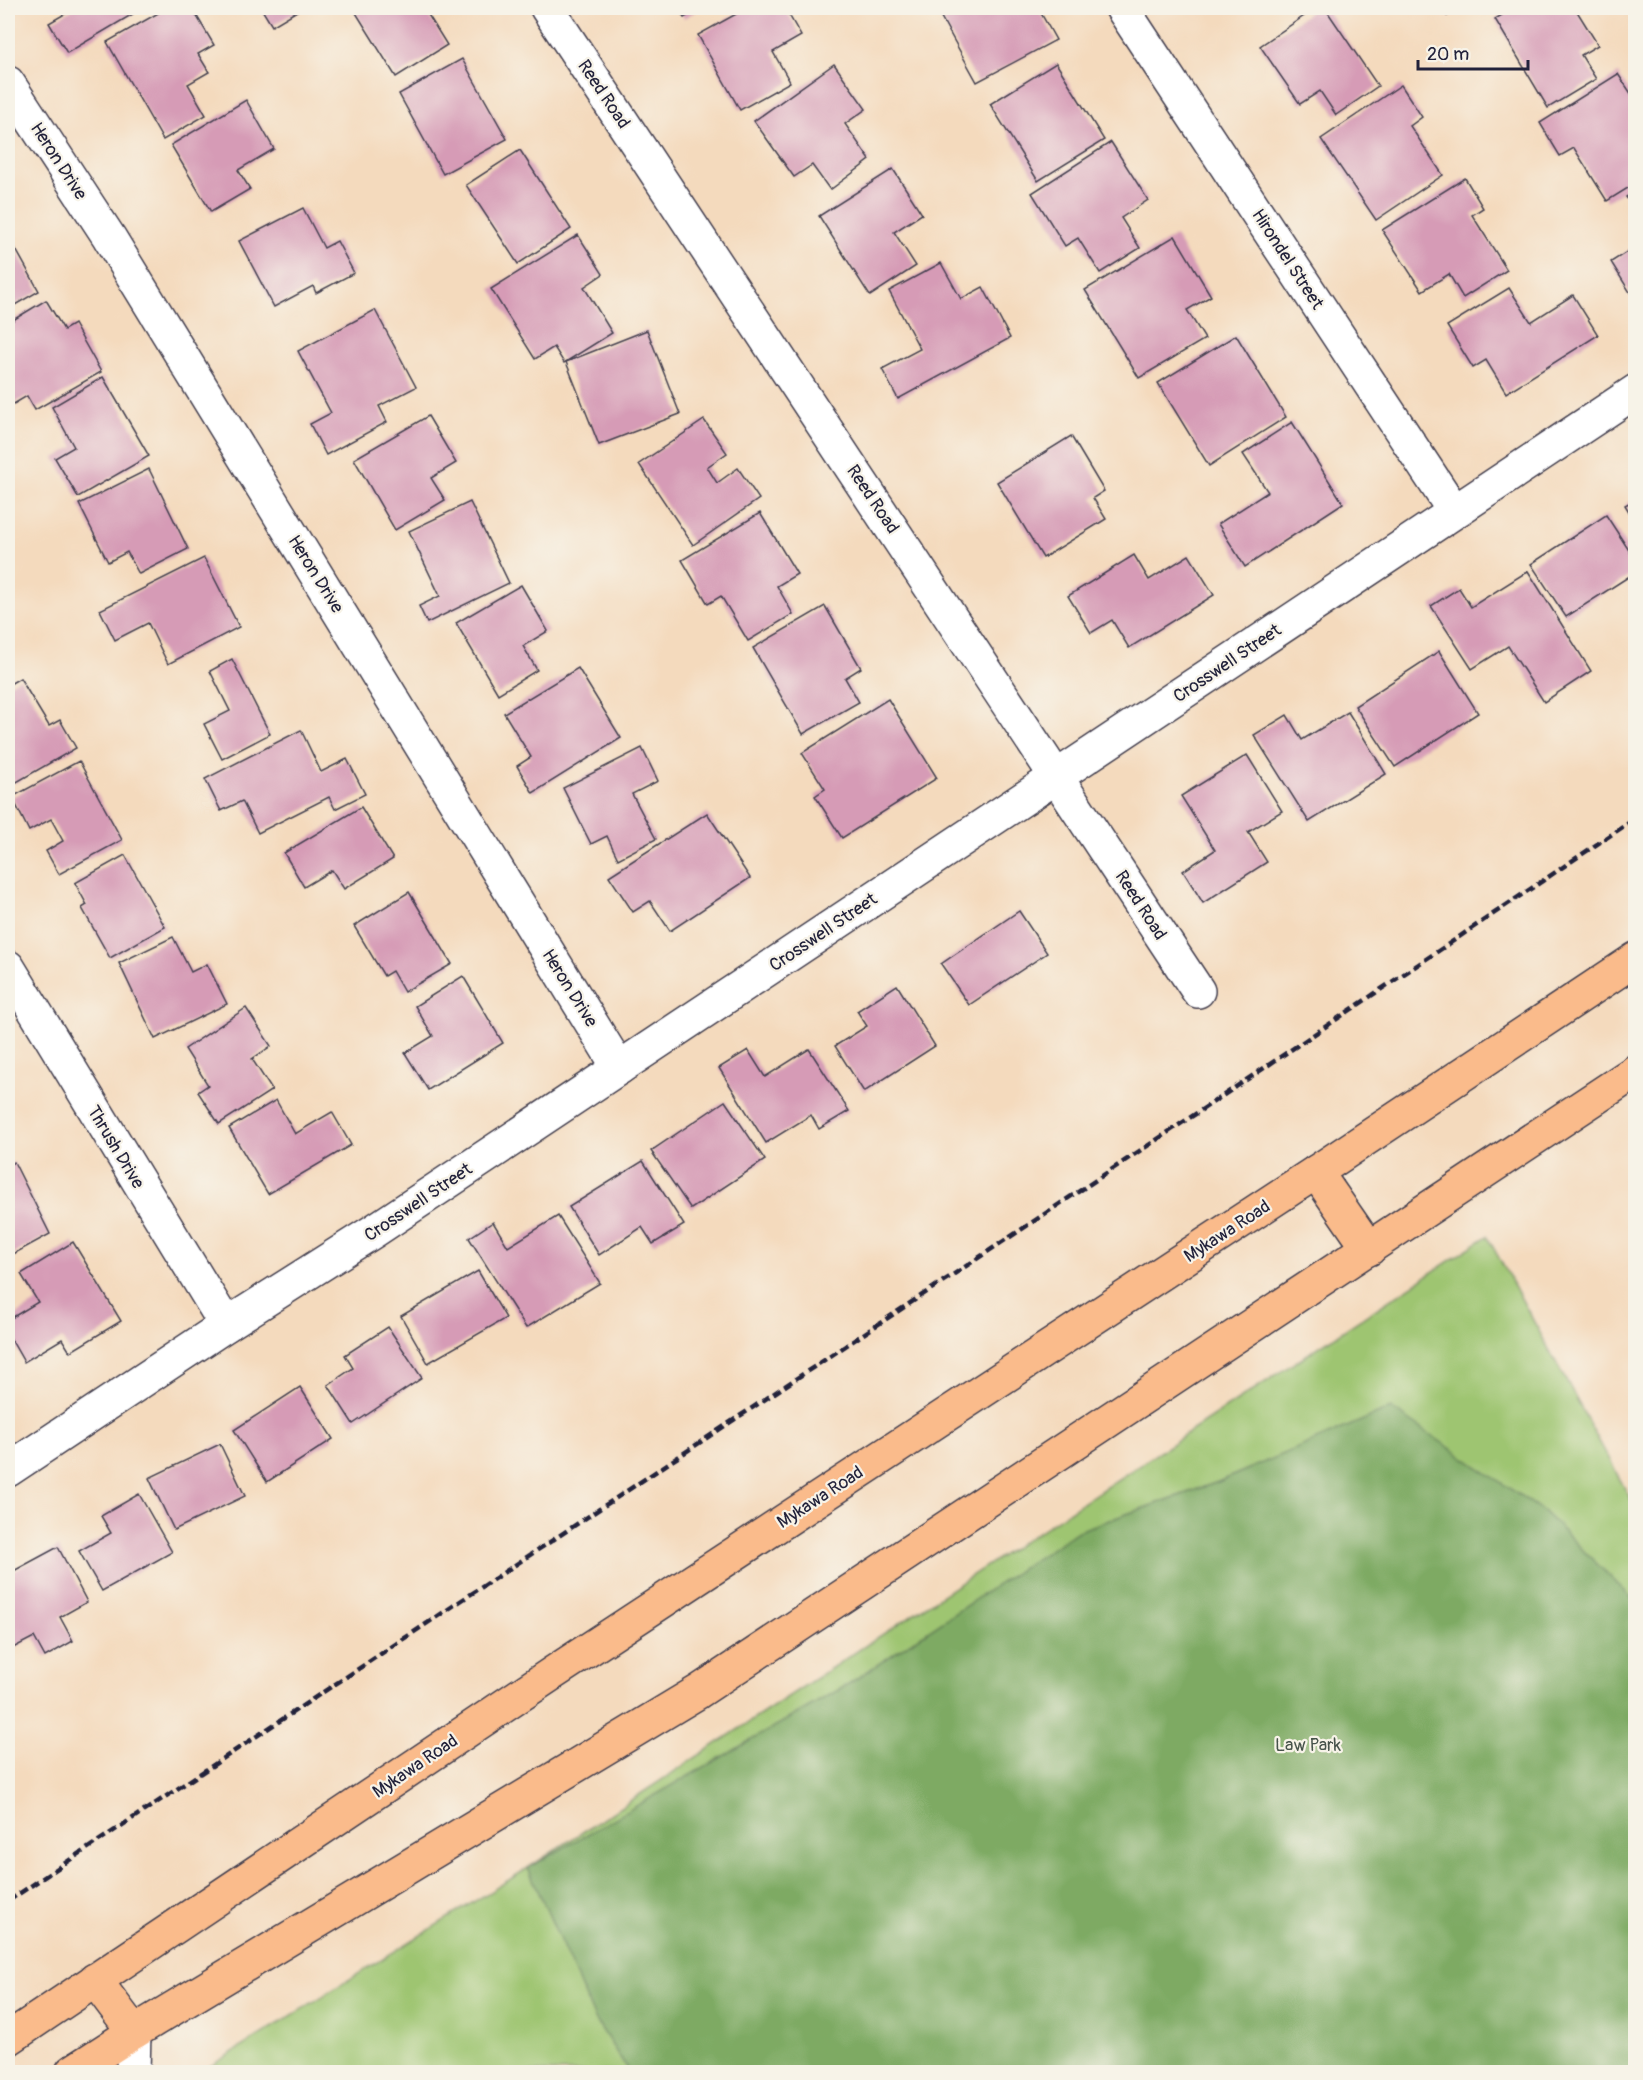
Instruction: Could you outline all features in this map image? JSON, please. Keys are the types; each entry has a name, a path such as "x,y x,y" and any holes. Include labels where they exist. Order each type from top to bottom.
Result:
{"main road":[{"name":"Mykawa Road","path":"8,2039 553,1672 1316,1172 1635,959"},
{"path":"72,2073 134,2032 698,1692 1635,1071"},
{"path":"1316,1172 1369,1249"},
{"path":"95,1980 134,2032"}],"street":[{"name":"Reed Road","path":"547,8 1198,991"},
{"name":"Hirondel Street","path":"1122,8 1454,511"},
{"name":"Heron Drive","path":"8,83 109,237 619,1068"},
{"name":"Crosswell Street","path":"8,1470 226,1325 384,1225 1635,391"},
{"name":"Thrush Drive","path":"8,967 226,1325"},
{"path":"133,2073 134,2032"}],"green space":[{"name":"Law Park","path":"1487,1236 1635,1507 1635,2072 201,2072 528,1868"},
{"name":"Law Park","path":"1391,1408 1543,1511 1635,1601 1635,2072 629,2072 595,2019 528,1868 842,1688 1078,1531 1218,1482"}],"building":[{"path":"75,8 143,8 67,53 49,23"},
{"path":"167,8 192,8 214,45 198,54 209,72 188,84 206,115 163,140 107,42"},
{"path":"261,8 302,8 272,26"},
{"path":"353,8 424,8 447,45 396,77"},
{"path":"678,8 701,8 684,18"},
{"path":"747,8 785,8 801,36 773,52 790,82 740,110 698,35"},
{"path":"936,8 1038,8 1056,40 977,82"},
{"path":"1316,8 1325,8 1378,86 1336,115 1320,91 1300,104 1260,46"},
{"path":"1442,8 1463,8 1447,16"},
{"path":"1514,8 1575,8 1598,45 1581,55 1596,79 1548,108 1495,19"},
{"path":"462,59 507,139 443,174 399,94"},
{"path":"1056,63 1104,140 1038,181 990,104"},
{"path":"834,64 866,109 845,124 870,160 830,190 812,165 794,177 754,121"},
{"path":"1618,74 1636,101 1636,147 1633,148 1636,152 1636,183 1607,201 1574,148 1560,156 1540,123"},
{"path":"1401,85 1422,117 1410,126 1443,175 1376,220 1321,139"},
{"path":"246,100 274,149 238,170 250,189 211,212 171,145"},
{"path":"1111,142 1148,200 1121,218 1140,248 1100,273 1078,238 1065,246 1032,193"},
{"path":"520,150 571,229 518,264 466,185"},
{"path":"893,169 922,214 894,232 916,266 870,296 819,216"},
{"path":"1465,178 1483,208 1472,215 1507,270 1463,298 1449,274 1422,291 1382,230"},
{"path":"1636,191 1636,212 1626,197"},
{"path":"303,208 324,248 337,241 354,273 316,293 313,286 274,307 239,241"},
{"path":"8,235 39,291 8,309"},
{"path":"578,235 603,274 584,287 612,333 564,363 554,347 535,359 491,289"},
{"path":"1175,236 1211,296 1187,310 1205,339 1139,378 1085,290"},
{"path":"1636,246 1636,302 1611,262"},
{"path":"941,263 961,299 983,287 1010,338 898,399 882,369 920,349 889,291"},
{"path":"1509,288 1531,322 1573,295 1598,335 1506,393 1486,360 1473,368 1447,326"},
{"path":"46,300 64,330 74,324 101,372 35,410 27,396 12,405 8,398 8,323"},
{"path":"375,310 416,387 379,406 387,422 326,455 310,424 331,413 298,351"},
{"path":"647,330 680,414 599,445 566,362"},
{"path":"1236,335 1286,417 1209,466 1158,383"},
{"path":"103,377 149,456 78,497 55,458 74,447 52,407"},
{"path":"428,416 456,463 431,478 445,500 395,530 354,459"},
{"path":"704,420 727,453 707,467 717,483 738,468 759,499 693,545 639,464"},
{"path":"1292,422 1343,503 1245,567 1218,524 1268,492 1243,454"},
{"path":"1071,436 1104,491 1093,498 1106,519 1043,558 997,482"},
{"path":"149,469 188,549 139,574 127,552 108,562 79,504"},
{"path":"1636,499 1636,523 1625,505"},
{"path":"470,502 509,583 427,623 419,606 440,596 409,531"},
{"path":"760,513 797,574 777,586 793,614 748,641 721,596 708,604 682,560"},
{"path":"1606,515 1636,561 1636,572 1566,617 1531,564"},
{"path":"1134,555 1149,580 1189,555 1214,595 1129,648 1112,620 1091,633 1068,596"},
{"path":"204,558 239,627 168,664 148,623 115,640 100,610"},
{"path":"1528,571 1591,671 1544,702 1508,646 1472,669 1431,606 1459,588 1471,607"},
{"path":"521,585 548,631 523,646 537,670 498,694 456,623"},
{"path":"825,606 861,668 845,678 859,702 803,734 753,648"},
{"path":"1439,651 1478,713 1395,767 1355,706"},
{"path":"232,659 270,734 222,759 204,724 230,711 210,671"},
{"path":"578,668 621,738 533,793 517,766 531,757 504,713"},
{"path":"20,678 49,726 60,720 76,748 15,783 8,770 8,685"},
{"path":"888,699 937,778 842,838 815,796 825,789 802,753"},
{"path":"1348,712 1386,774 1309,822 1254,735 1287,715 1302,740"},
{"path":"301,730 321,772 347,759 365,794 335,809 329,797 258,833 242,801 221,811 205,779"},
{"path":"642,748 658,781 632,794 656,839 618,859 607,836 591,844 563,788"},
{"path":"1247,755 1282,811 1248,832 1267,862 1203,903 1183,871 1215,850 1181,796"},
{"path":"79,761 122,840 59,874 46,851 63,841 51,819 29,831 12,797"},
{"path":"361,807 393,859 344,889 332,870 304,887 284,853"},
{"path":"707,813 750,878 670,931 650,901 633,912 609,876"},
{"path":"125,855 165,927 110,958 82,908 87,905 75,883"},
{"path":"409,892 452,964 404,992 392,971 384,976 354,926"},
{"path":"1019,911 1047,953 969,1005 941,964"},
{"path":"173,937 191,972 207,964 227,1004 155,1039 119,963"},
{"path":"463,976 503,1043 428,1090 405,1053 433,1036 415,1006"},
{"path":"897,985 935,1046 864,1092 835,1046 867,1026 857,1011"},
{"path":"246,1008 271,1046 252,1059 272,1090 219,1124 198,1092 208,1085 185,1049"},
{"path":"809,1049 849,1111 819,1129 811,1115 766,1143 719,1068 748,1050 765,1077"},
{"path":"276,1100 295,1134 332,1112 351,1145 268,1194 229,1128"},
{"path":"725,1101 765,1160 691,1209 651,1151"},
{"path":"643,1161 684,1225 653,1244 642,1227 599,1255 569,1207"},
{"path":"14,1162 50,1234 8,1257 8,1166"},
{"path":"558,1216 600,1283 526,1328 469,1238 493,1222 508,1247"},
{"path":"73,1242 121,1321 70,1352 62,1339 24,1362 8,1334 8,1320 38,1302 21,1274"},
{"path":"478,1271 506,1318 428,1363 401,1316"},
{"path":"388,1327 422,1378 353,1424 328,1385 353,1368 345,1355"},
{"path":"300,1387 333,1439 267,1482 234,1430"},
{"path":"220,1444 245,1496 174,1530 149,1478"},
{"path":"139,1494 172,1552 102,1591 79,1551 111,1533 101,1516"},
{"path":"58,1547 87,1602 60,1617 73,1641 45,1657 34,1637 13,1648 8,1638 8,1574"}],"railway":[{"path":"8,1901 1197,1113 1636,818"}]}
